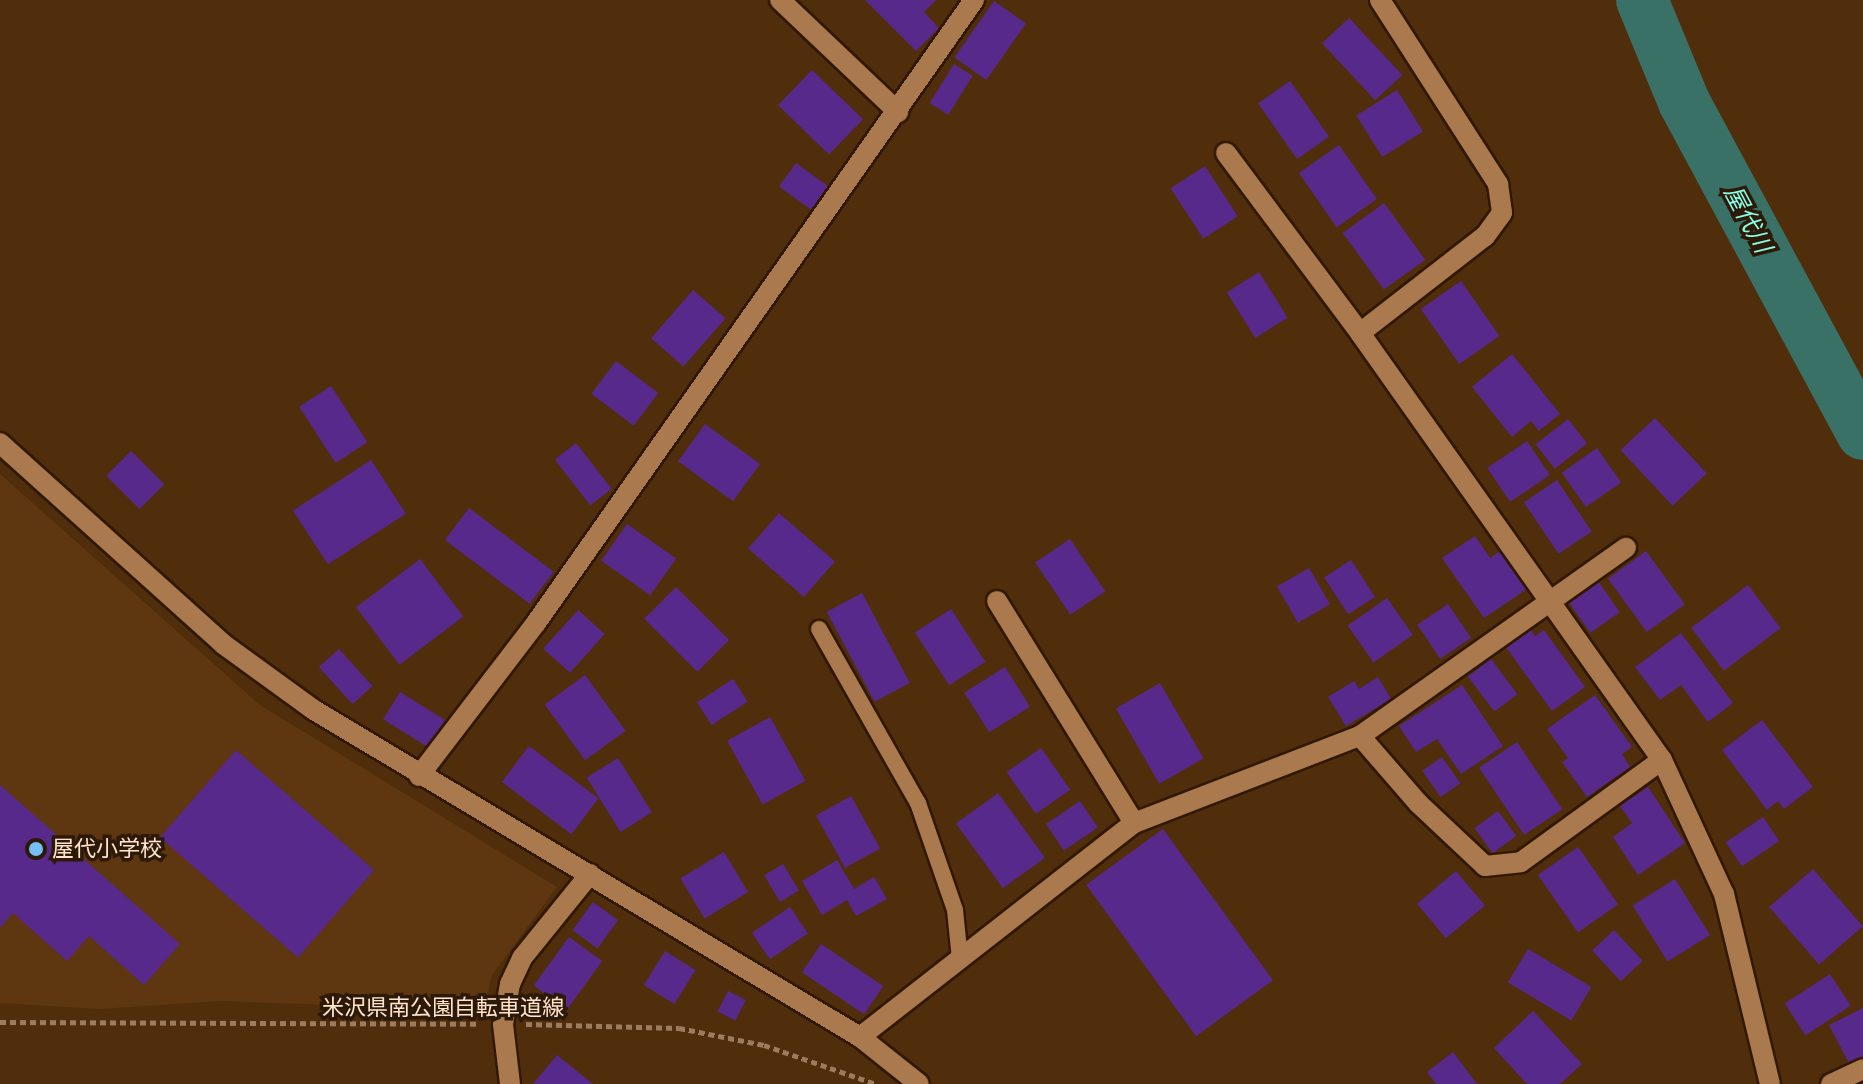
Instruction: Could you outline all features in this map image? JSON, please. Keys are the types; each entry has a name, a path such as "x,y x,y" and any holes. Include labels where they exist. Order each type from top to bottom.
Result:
{"street":[{"path":"780,0 898,112"},
{"path":"419,776 536,623 974,0"},
{"path":"1360,333 1485,236 1502,213 1498,184 1380,0"},
{"path":"1226,153 1360,333 1662,760 1724,894 1770,1084"},
{"path":"0,443 223,644 419,776 590,874 860,1037 919,1084"},
{"path":"860,1037 1134,823 1360,736 1547,600 1626,548"},
{"path":"997,601 1134,823"},
{"path":"1360,736 1418,803 1485,866 1521,862 1662,760"},
{"path":"510,1084 503,1024 510,984 522,958 590,874"},
{"path":"1831,1084 1863,1069"}],"lane":[{"path":"819,629 918,803 955,910 960,959"}],"path":[{"name":"米沢県南公園自転車道線","path":"0,1022 503,1024 679,1028 764,1045 877,1084"}],"shaded area":[{"path":"0,474 260,705 557,887 492,975 484,1010 220,1001 100,1009 0,1003"}],"building":[{"path":"865,0 936,0 924,12 939,28 916,51"},
{"path":"994,1 1026,23 986,80 954,58"},
{"path":"1349,18 1402,75 1375,100 1322,43"},
{"path":"954,64 973,76 948,115 930,103"},
{"path":"812,70 863,119 829,155 778,105"},
{"path":"1290,81 1329,137 1297,159 1258,103"},
{"path":"1397,90 1423,132 1382,157 1356,115"},
{"path":"1339,145 1377,199 1337,227 1299,173"},
{"path":"796,163 829,187 812,211 779,186"},
{"path":"1205,166 1238,216 1203,239 1171,188"},
{"path":"1384,203 1425,260 1384,290 1343,233"},
{"path":"1259,272 1288,318 1255,338 1227,292"},
{"path":"1461,281 1499,336 1459,364 1421,309"},
{"path":"693,290 725,318 683,367 651,338"},
{"path":"1512,354 1560,414 1539,431 1531,421 1512,437 1472,387"},
{"path":"616,361 658,393 634,426 591,394"},
{"path":"331,386 367,442 336,463 299,407"},
{"path":"1655,418 1707,474 1672,506 1621,450"},
{"path":"1568,419 1587,443 1555,469 1536,444"},
{"path":"705,424 760,464 733,501 678,461"},
{"path":"1527,441 1550,475 1510,502 1487,468"},
{"path":"576,443 612,489 590,505 555,460"},
{"path":"1597,448 1621,482 1586,507 1562,473"},
{"path":"131,451 164,484 139,509 106,476"},
{"path":"371,460 406,514 328,564 293,511"},
{"path":"1557,480 1592,531 1559,554 1524,502"},
{"path":"469,508 554,572 530,604 445,540"},
{"path":"779,513 835,562 804,597 748,548"},
{"path":"627,524 676,558 650,595 601,561"},
{"path":"1475,536 1490,558 1500,551 1527,589 1484,618 1442,558"},
{"path":"1070,539 1105,591 1070,615 1035,562"},
{"path":"1646,551 1685,604 1647,632 1608,579"},
{"path":"420,559 463,617 399,665 356,607"},
{"path":"1351,560 1375,597 1348,614 1324,577"},
{"path":"1309,568 1330,604 1298,623 1277,586"},
{"path":"1598,581 1620,612 1590,633 1569,602"},
{"path":"1748,585 1780,628 1724,671 1691,628"},
{"path":"676,587 729,640 697,672 644,619"},
{"path":"862,593 910,683 875,702 827,612"},
{"path":"1387,598 1413,635 1373,662 1348,626"},
{"path":"1448,604 1471,638 1440,659 1417,625"},
{"path":"951,609 985,662 949,685 915,632"},
{"path":"578,610 605,634 570,673 543,649"},
{"path":"1530,628 1535,636 1544,630 1585,687 1552,711 1505,646"},
{"path":"1681,633 1733,703 1708,722 1681,685 1660,700 1635,667"},
{"path":"339,649 372,686 352,704 319,667"},
{"path":"1491,659 1517,694 1494,712 1468,676"},
{"path":"1005,667 1030,707 989,732 964,692"},
{"path":"585,675 626,731 585,760 545,704"},
{"path":"1378,677 1391,699 1346,726 1328,697 1354,681 1359,689"},
{"path":"733,679 748,702 712,725 697,702"},
{"path":"1160,683 1204,758 1159,784 1116,708"},
{"path":"1462,685 1503,746 1461,774 1437,739 1416,752 1399,726"},
{"path":"400,692 445,720 428,747 383,719"},
{"path":"1595,695 1632,747 1622,754 1630,767 1587,797 1562,762 1568,758 1547,729"},
{"path":"770,717 805,781 763,805 727,741"},
{"path":"1762,720 1813,787 1784,809 1778,801 1767,810 1722,750"},
{"path":"1517,742 1562,809 1524,835 1479,768"},
{"path":"529,746 598,798 571,834 502,782"},
{"path":"1041,748 1070,790 1036,814 1007,772"},
{"path":"236,750 374,870 298,958 160,838"},
{"path":"1442,757 1460,783 1441,797 1422,771"},
{"path":"618,758 652,812 621,832 587,778"},
{"name":"屋代小学校","path":"0,785 180,944 144,985 89,936 67,961 13,913 0,928"},
{"path":"1648,787 1685,843 1638,875 1613,837 1632,823 1620,806"},
{"path":"998,793 1045,858 1003,888 956,824"},
{"path":"851,796 880,848 845,868 816,815"},
{"path":"1080,801 1098,828 1064,850 1046,824"},
{"path":"1498,811 1516,836 1493,853 1475,828"},
{"path":"1763,817 1779,841 1742,866 1726,842"},
{"path":"1163,829 1273,980 1196,1036 1086,885"},
{"path":"1578,847 1618,904 1578,932 1538,875"},
{"path":"724,852 748,892 704,919 680,878"},
{"path":"837,860 854,889 874,877 887,899 856,916 847,900 822,915 802,881"},
{"path":"783,864 799,891 780,902 764,875"},
{"path":"1813,869 1863,926 1819,964 1769,907"},
{"path":"1456,871 1485,905 1446,938 1417,904"},
{"path":"1675,879 1710,935 1668,961 1633,905"},
{"path":"593,902 618,920 598,949 572,930"},
{"path":"790,907 808,934 770,959 752,933"},
{"path":"1614,930 1643,961 1621,981 1592,950"},
{"path":"569,937 602,961 567,1010 534,986"},
{"path":"821,944 883,986 864,1014 802,972"},
{"path":"1528,949 1591,987 1571,1021 1508,982"},
{"path":"665,951 696,970 674,1004 644,985"},
{"path":"1830,974 1851,1006 1805,1035 1785,1003"},
{"path":"728,991 746,1000 735,1021 718,1011"},
{"path":"1863,1008 1863,1056 1849,1063 1829,1025"},
{"path":"1533,1011 1582,1064 1560,1084 1527,1084 1494,1048"},
{"path":"1453,1052 1477,1084 1436,1084 1427,1072"},
{"path":"557,1055 593,1084 533,1084"}],"waterway":[{"name":"屋代川","path":"1642,0 1684,102 1863,434"}],"place":[{"name":"屋代小学校","path":"36,849"}]}
